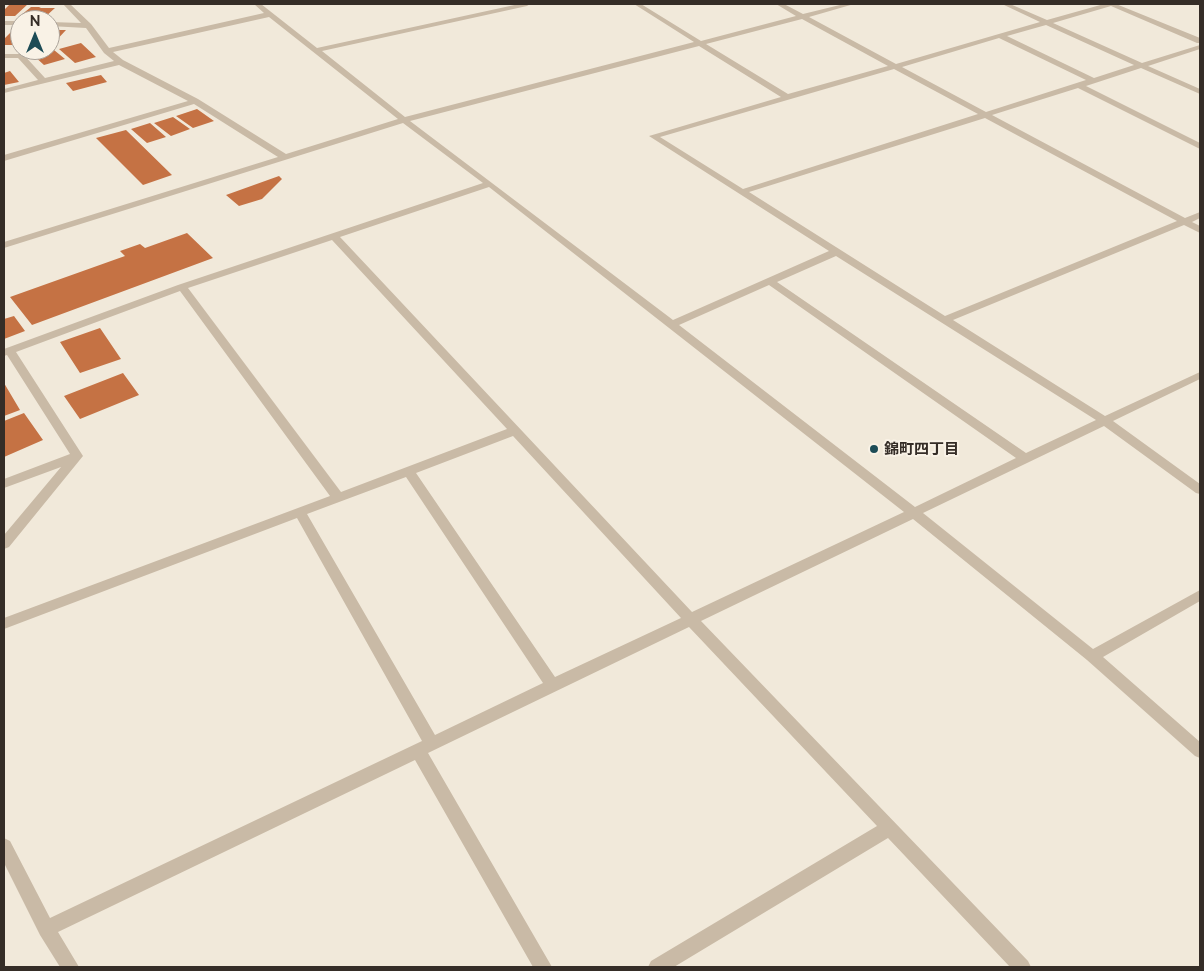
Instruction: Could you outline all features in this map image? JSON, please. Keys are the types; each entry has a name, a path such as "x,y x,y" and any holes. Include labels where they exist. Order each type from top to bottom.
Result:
{"street":[{"path":"66,4 88,26 107,51 120,62 195,101 284,157"},
{"path":"257,4 404,120 490,184 913,512 1092,656 1200,751"},
{"path":"495,4 502,9"},
{"path":"317,50 527,4"},
{"path":"637,4 787,97"},
{"path":"779,4 1200,230"},
{"path":"4,245 404,120 852,4"},
{"path":"1005,4 1200,92"},
{"path":"1200,41 1111,4 653,136 1106,421 1200,490"},
{"path":"107,51 271,14"},
{"path":"60,25 88,26"},
{"path":"1000,36 1092,80"},
{"path":"740,192 1200,47"},
{"path":"4,56 20,56 43,81"},
{"path":"4,91 120,62"},
{"path":"1078,86 1200,146"},
{"path":"4,158 195,101"},
{"path":"77,456 7,352 182,287 490,184"},
{"path":"944,320 1200,215"},
{"path":"334,236 690,620 1022,967"},
{"path":"671,324 836,252"},
{"path":"769,281 1026,459"},
{"path":"182,287 338,497"},
{"path":"46,929 1200,375"},
{"path":"4,624 514,431"},
{"path":"4,484 77,456"},
{"path":"4,544 77,456"},
{"path":"409,472 553,686"},
{"path":"299,512 543,967"},
{"path":"1092,656 1200,595"},
{"path":"657,967 889,828"},
{"path":"4,846 46,929 70,967"}],"building":[{"path":"10,4 28,4 22,10 10,10 10,16 4,16 4,10"},
{"path":"31,7 55,8 53,10 27,10"},
{"path":"60,30 66,30 60,36"},
{"path":"10,33 10,45 4,45 4,39"},
{"path":"81,43 96,57 75,63 60,49"},
{"path":"60,55 65,59 44,65 38,60 60,60"},
{"path":"10,71 19,82 4,85 4,73"},
{"path":"101,75 107,82 73,91 66,83"},
{"path":"197,109 214,121 193,128 176,116"},
{"path":"173,117 190,129 171,136 154,123"},
{"path":"150,123 166,137 147,143 131,129"},
{"path":"126,130 172,175 143,185 96,138"},
{"path":"279,176 282,179 262,199 239,206 226,195"},
{"path":"187,233 213,258 32,325 10,297 125,256 120,251 140,244 145,248"},
{"path":"14,316 25,331 4,339 4,319"},
{"path":"100,328 121,359 80,373 60,342"},
{"path":"123,373 139,395 80,419 64,396"},
{"path":"4,383 20,410 4,416"},
{"path":"24,413 43,440 4,457 4,421"}],"place":[{"name":"錦町四丁目","path":"874,449"}]}
